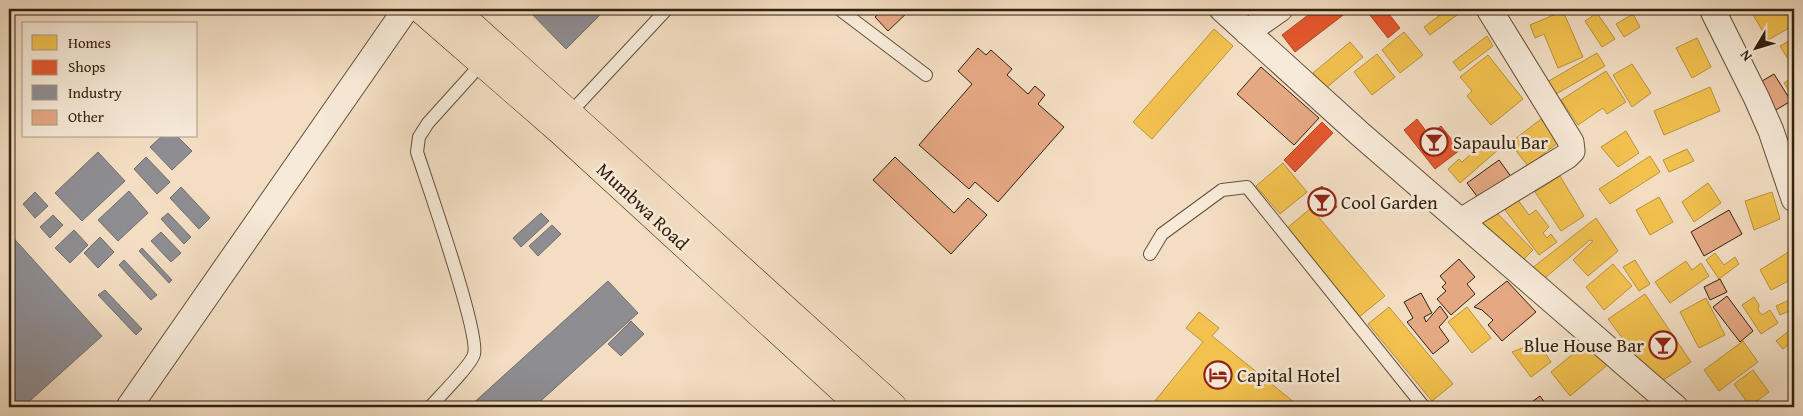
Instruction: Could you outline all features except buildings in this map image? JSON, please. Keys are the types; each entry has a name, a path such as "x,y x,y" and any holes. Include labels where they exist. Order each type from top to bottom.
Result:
{"main road":[{"name":"Mumbwa Road","path":"421,9 482,62 862,407"},
{"name":"Mumbwa Road","path":"453,9 893,407"}],"street":[{"path":"129,407 406,9"},
{"path":"1222,9 1461,221 1676,407"},
{"path":"1247,32 1280,9"},
{"path":"1461,221 1567,156 1572,151 1571,142 1508,36 1489,9"},
{"path":"1712,9 1764,115 1794,200"}],"lane":[{"path":"570,113 667,9"},
{"path":"839,9 926,75"},
{"path":"430,407 474,356 475,345 467,309 417,152 419,137 428,123 482,62"},
{"path":"1150,254 1162,234 1222,190 1247,187 1424,407"}],"place":[{"name":"Sapaulu Bar","path":"1434,142"},
{"name":"Cool Garden","path":"1322,202"},
{"name":"Blue House Bar","path":"1663,345"},
{"name":"Capital Hotel","path":"1218,375"}]}
